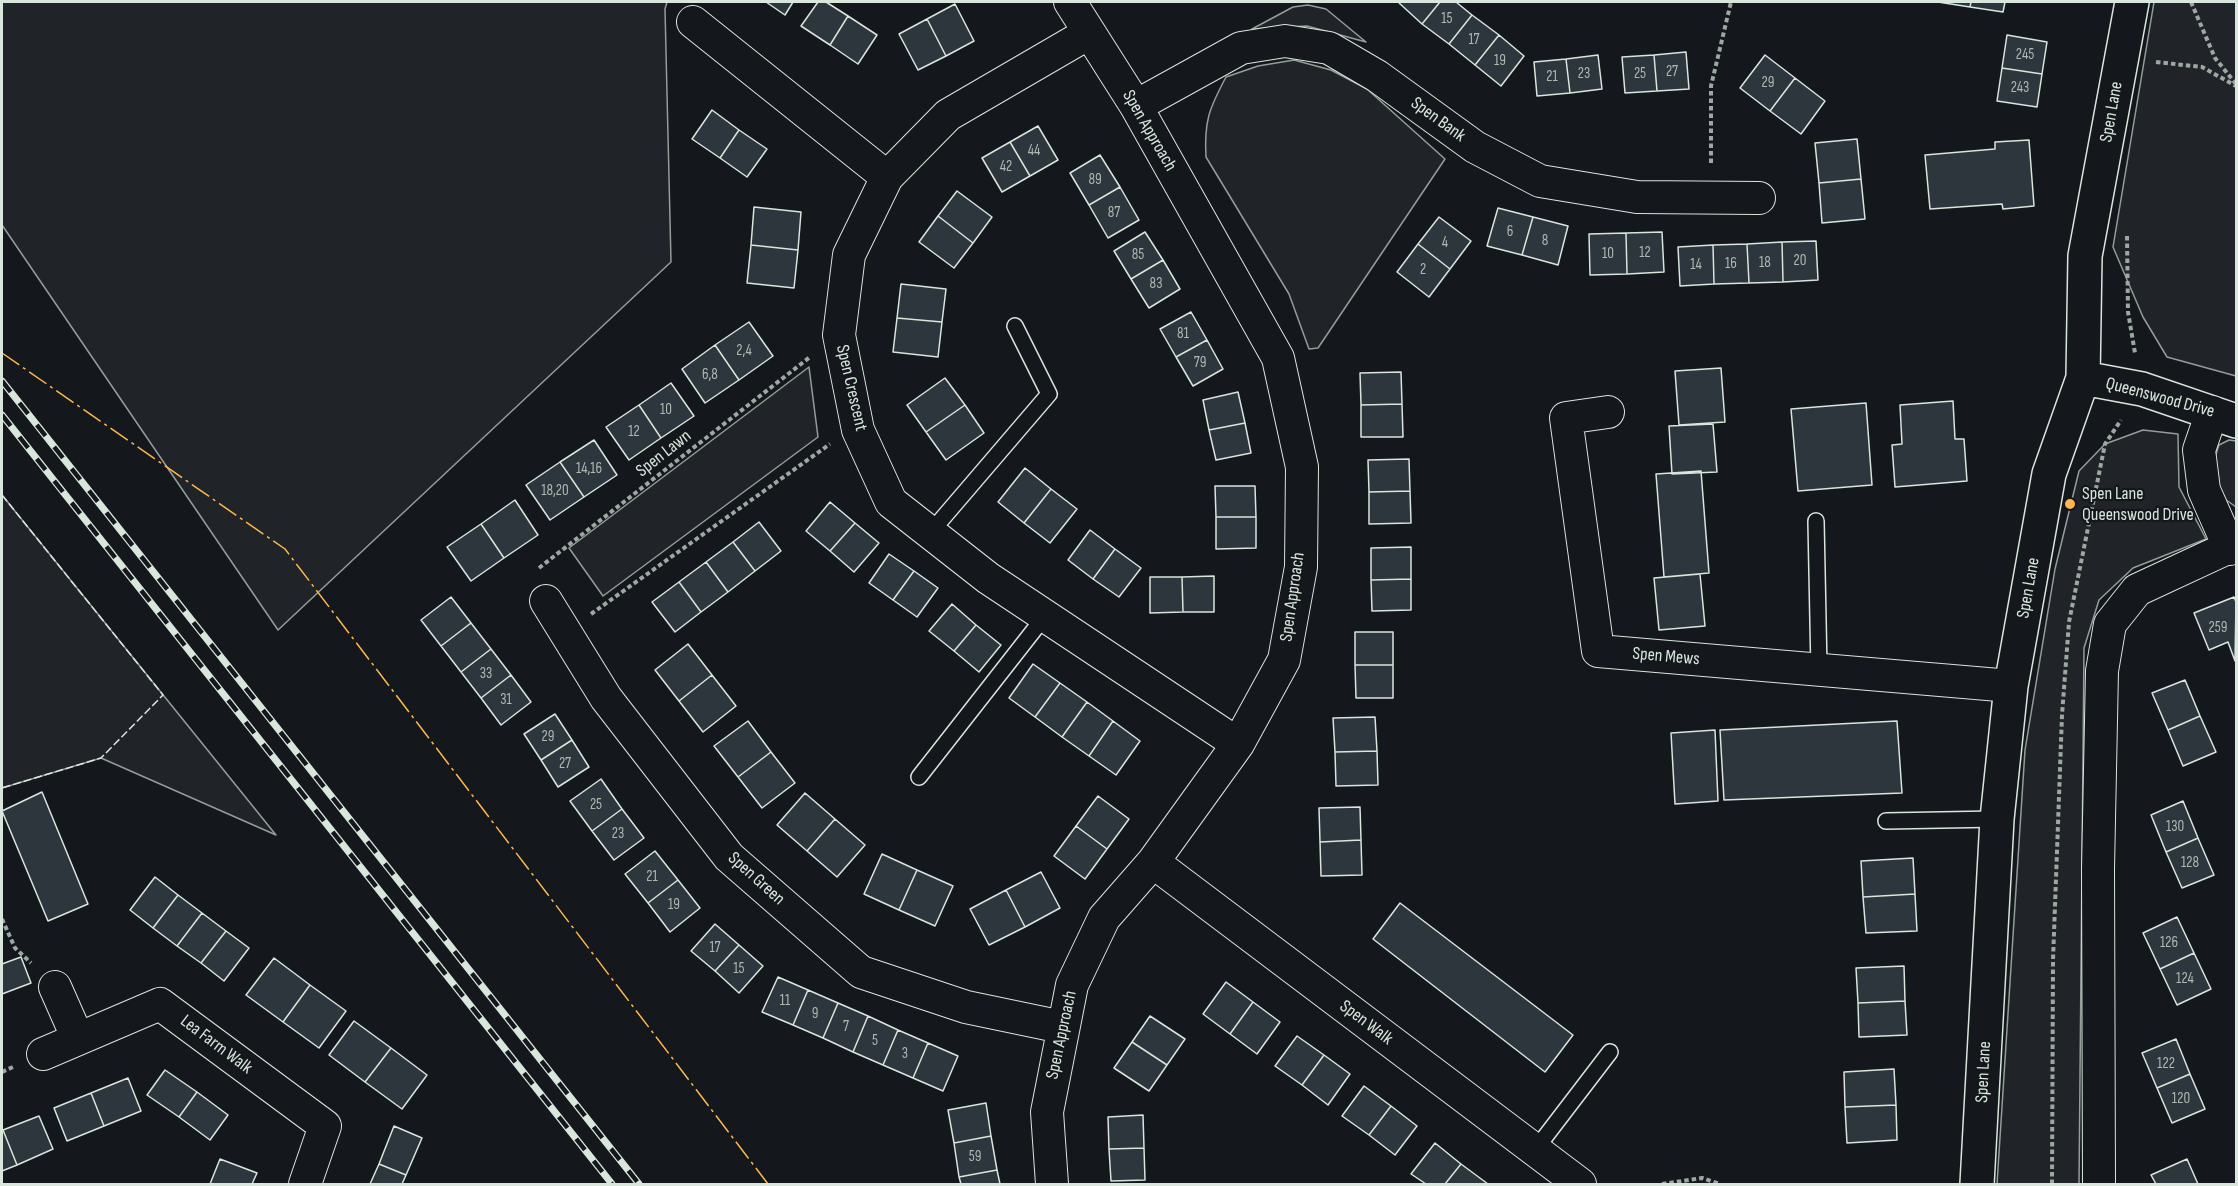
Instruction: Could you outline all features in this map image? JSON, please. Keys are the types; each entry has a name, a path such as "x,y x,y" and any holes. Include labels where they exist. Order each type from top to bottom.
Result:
{"street":[{"name":"Spen Approach","path":"1052,1185 1047,1112 1072,985 1104,918 1153,862 1238,744 1284,660 1301,567 1302,467 1278,358 1136,106 1070,2"},
{"name":"Spen Lane","path":"1977,1185 1997,819 2012,686 2049,474 2083,378 2085,256 2132,2"},
{"path":"693,22 887,177"},
{"name":"Spen Crescent","path":"1089,33 948,115 887,177 849,255 839,335 857,425 891,502 988,578 1238,744"},
{"name":"Spen Bank","path":"1136,106 1241,48 1285,41 1329,48 1377,76 1475,147 1540,180 1637,197 1759,198"},
{"name":"Queenswood Drive","path":"2083,378 2142,390 2224,416"},
{"name":"Spen Mews","path":"1608,412 1566,418 1598,651 2012,686"},
{"path":"2099,1185 2098,858 2102,671 2110,624 2137,590 2233,546 2204,490 2199,450 2224,416"},
{"name":"Spen Green","path":"546,601 627,727 729,857 861,972 966,1007 1062,1027"},
{"name":"Spen Walk","path":"1153,862 1580,1184"},
{"path":"55,987 78,1039"},
{"name":"Lea Farm Walk","path":"43,1054 159,1004 326,1126 305,1185"}],"lane":[{"path":"930,533 1049,394 1015,326"},
{"path":"1816,521 1819,670"},
{"path":"919,777 1045,616"},
{"path":"1886,821 1997,819"},
{"path":"1535,1150 1610,1052"}],"path":[{"path":"1711,198 1711,86 1731,2"},
{"path":"2191,2 2215,58 2236,85"},
{"path":"2154,73 2157,51"},
{"path":"2156,62 2202,67 2236,85"},
{"path":"2127,232 2128,312 2142,390"},
{"name":"Spen Lawn","path":"546,601 530,575 839,335"},
{"path":"566,633 857,425"},
{"path":"2,919 15,948 55,987"},
{"path":"1662,1185 1702,1178 1720,1185"}],"shaded area":[{"path":"2,2 667,2 665,9 671,262 278,630 2,225"},
{"path":"2154,2 2236,2 2236,376 2167,357 2143,317 2113,247"},
{"path":"1308,5 1326,9 1366,42 1307,26 1252,29 1293,7"},
{"path":"1294,60 1331,70 1367,89 1445,159 1318,348 1309,349 1289,294 1206,157 1209,116 1226,77 1258,66"},
{"path":"809,367 818,437 603,596 569,548"},
{"path":"2143,430 2178,434 2179,487 2206,539 2133,568 2099,600 2084,648 2079,1184 1997,1184 2025,750 2055,569 2079,471 2105,444"},
{"path":"2229,440 2236,441 2236,507 2222,497 2213,463 2219,445"},
{"path":"2,495 276,835 101,758 2,788"}],"building":[{"path":"766,2 793,2 785,15"},
{"path":"818,2 826,2 848,16 830,45 801,26"},
{"path":"1398,2 1440,2 1422,24"},
{"path":"1440,2 1456,2 1472,15 1449,44 1422,24"},
{"path":"1938,2 1971,2 1970,7"},
{"path":"1971,2 2005,2 2003,12 1970,7"},
{"path":"955,4 974,41 946,56 927,19"},
{"path":"1472,15 1499,35 1475,65 1449,44"},
{"path":"848,16 877,35 858,64 830,45"},
{"path":"927,19 946,56 918,70 899,34"},
{"path":"1499,35 1524,56 1501,86 1475,65"},
{"path":"2007,35 2047,42 2042,74 2002,68"},
{"path":"1686,52 1689,89 1657,91 1654,55"},
{"path":"1598,55 1602,89 1570,93 1566,59"},
{"path":"1654,55 1657,91 1625,93 1622,57"},
{"path":"1765,55 1795,78 1770,111 1740,88"},
{"path":"1566,59 1570,93 1537,96 1534,62"},
{"path":"2002,68 2042,74 2037,107 1997,101"},
{"path":"1795,78 1825,101 1801,134 1770,111"},
{"path":"712,110 739,130 720,158 692,139"},
{"path":"1038,126 1058,160 1030,176 1010,142"},
{"path":"739,130 767,149 747,177 720,158"},
{"path":"1857,139 1861,179 1819,183 1815,143"},
{"path":"2029,140 2034,206 2003,209 2002,204 1930,209 1925,155 1995,149 1995,142"},
{"path":"1010,142 1030,176 1002,192 982,158"},
{"path":"1100,155 1120,187 1089,205 1070,173"},
{"path":"1861,179 1865,219 1822,223 1819,183"},
{"path":"1120,187 1139,220 1108,238 1089,205"},
{"path":"957,191 992,217 973,243 938,216"},
{"path":"754,207 801,212 798,250 751,245"},
{"path":"1498,208 1533,217 1522,255 1487,246"},
{"path":"938,216 973,243 954,268 919,242"},
{"path":"1439,217 1471,241 1450,269 1418,244"},
{"path":"1533,217 1568,226 1558,265 1522,255"},
{"path":"1145,232 1163,260 1131,279 1114,251"},
{"path":"1662,232 1664,272 1627,274 1626,233"},
{"path":"1626,233 1627,274 1590,275 1589,234"},
{"path":"1816,241 1818,280 1783,282 1782,242"},
{"path":"1782,242 1783,282 1749,283 1747,244"},
{"path":"1418,244 1450,269 1429,297 1397,272"},
{"path":"1747,244 1749,283 1714,284 1713,245"},
{"path":"751,245 798,250 794,288 747,283"},
{"path":"1713,245 1714,284 1680,286 1678,247"},
{"path":"1163,260 1180,289 1149,308 1131,279"},
{"path":"901,284 946,289 942,322 897,318"},
{"path":"1191,312 1207,340 1176,357 1160,329"},
{"path":"897,318 942,322 938,357 893,352"},
{"path":"749,322 773,356 739,380 715,345"},
{"path":"1207,340 1223,369 1193,386 1176,357"},
{"path":"715,345 739,380 705,403 682,369"},
{"path":"1721,368 1725,422 1679,425 1675,371"},
{"path":"1401,372 1402,404 1361,405 1360,373"},
{"path":"945,378 965,405 926,432 907,405"},
{"path":"671,383 694,416 661,438 639,405"},
{"path":"1238,392 1245,423 1209,430 1203,400"},
{"path":"1953,401 1955,439 1964,439 1967,481 1895,487 1892,445 1902,444 1900,405"},
{"path":"1866,403 1872,485 1798,491 1791,409"},
{"path":"1402,404 1403,437 1361,437 1361,405"},
{"path":"639,405 661,438 629,460 606,427"},
{"path":"965,405 984,433 946,460 926,432"},
{"path":"1245,423 1251,453 1216,460 1209,430"},
{"path":"1713,424 1717,472 1672,474 1669,426"},
{"path":"594,440 617,475 584,497 560,462"},
{"path":"1409,459 1410,491 1369,492 1368,460"},
{"path":"560,462 584,497 550,520 526,485"},
{"path":"1025,468 1051,489 1024,523 998,502"},
{"path":"1701,471 1709,573 1664,577 1656,474"},
{"path":"1215,486 1255,486 1256,517 1216,517"},
{"path":"1051,489 1077,509 1050,543 1024,523"},
{"path":"1410,491 1411,523 1369,524 1369,492"},
{"path":"515,500 538,535 504,558 481,524"},
{"path":"830,502 855,523 830,551 806,531"},
{"path":"1216,517 1256,517 1256,548 1216,549"},
{"path":"759,522 781,551 755,571 733,542"},
{"path":"855,523 879,543 854,572 830,551"},
{"path":"481,524 504,558 471,581 447,547"},
{"path":"1090,530 1115,549 1093,579 1068,560"},
{"path":"733,542 755,571 728,592 706,562"},
{"path":"1411,547 1411,579 1371,580 1371,548"},
{"path":"1115,549 1141,568 1119,597 1093,579"},
{"path":"889,554 914,571 893,600 869,583"},
{"path":"706,562 728,592 701,612 679,582"},
{"path":"914,571 938,588 917,617 893,600"},
{"path":"1700,574 1705,626 1659,630 1654,578"},
{"path":"1214,576 1214,612 1183,612 1182,577"},
{"path":"1150,577 1182,577 1183,612 1150,613"},
{"path":"1411,579 1411,610 1372,611 1371,580"},
{"path":"679,582 701,612 675,632 652,602"},
{"path":"451,597 471,623 441,646 421,620"},
{"path":"2234,597 2236,602 2235,661 2228,642 2209,650 2194,613"},
{"path":"952,604 976,625 954,651 929,631"},
{"path":"471,623 491,649 461,672 441,646"},
{"path":"976,625 1001,645 979,672 954,651"},
{"path":"1355,632 1393,632 1393,665 1355,665"},
{"path":"688,644 712,675 679,701 655,670"},
{"path":"491,649 511,675 481,698 461,672"},
{"path":"1033,664 1060,683 1035,717 1009,698"},
{"path":"1355,665 1393,665 1393,698 1356,698"},
{"path":"511,675 531,702 501,725 481,698"},
{"path":"712,675 736,706 703,732 679,701"},
{"path":"2185,680 2200,716 2168,730 2152,693"},
{"path":"1060,683 1087,702 1062,737 1035,717"},
{"path":"1087,702 1113,721 1089,756 1062,737"},
{"path":"555,714 572,740 541,760 524,734"},
{"path":"2200,716 2216,752 2183,766 2168,730"},
{"path":"1375,717 1377,751 1335,752 1333,718"},
{"path":"748,721 771,752 738,777 714,746"},
{"path":"1113,721 1140,741 1116,775 1089,756"},
{"path":"1897,721 1902,793 1724,800 1720,730"},
{"path":"1715,730 1718,801 1675,804 1671,733"},
{"path":"572,740 589,767 558,787 541,760"},
{"path":"1377,751 1378,785 1336,786 1335,752"},
{"path":"771,752 795,783 762,808 738,777"},
{"path":"601,779 622,809 592,831 570,801"},
{"path":"42,792 88,904 48,921 2,811"},
{"path":"805,793 835,819 807,851 777,825"},
{"path":"1098,796 1129,819 1107,849 1076,826"},
{"path":"2183,801 2198,838 2166,852 2151,815"},
{"path":"1360,807 1361,840 1320,842 1319,808"},
{"path":"622,809 644,838 614,860 592,831"},
{"path":"835,819 865,845 837,877 807,851"},
{"path":"1076,826 1107,849 1085,879 1054,856"},
{"path":"2198,838 2214,875 2182,888 2166,852"},
{"path":"1361,840 1362,875 1321,876 1320,842"},
{"path":"655,851 678,880 648,903 625,874"},
{"path":"882,854 917,870 899,910 864,894"},
{"path":"1913,858 1915,894 1863,897 1861,861"},
{"path":"917,870 953,886 935,926 899,910"},
{"path":"1041,872 1060,908 1025,927 1006,890"},
{"path":"155,877 178,895 153,928 130,910"},
{"path":"678,880 700,908 670,932 648,903"},
{"path":"1006,890 1025,927 989,945 970,909"},
{"path":"1915,894 1917,931 1866,933 1863,897"},
{"path":"178,895 202,913 177,946 153,928"},
{"path":"1400,903 1573,1035 1545,1072 1373,939"},
{"path":"202,913 226,931 201,963 177,946"},
{"path":"2177,917 2194,953 2160,969 2143,933"},
{"path":"715,924 739,945 715,971 691,951"},
{"path":"226,931 249,948 224,981 201,963"},
{"path":"739,945 763,966 739,993 715,971"},
{"path":"2194,953 2211,989 2177,1005 2160,969"},
{"path":"21,957 31,983 2,994 2,964"},
{"path":"274,958 310,985 283,1022 246,995"},
{"path":"1904,966 1905,1001 1858,1003 1856,968"},
{"path":"778,977 808,990 793,1025 762,1012"},
{"path":"1226,982 1253,1002 1230,1034 1203,1014"},
{"path":"310,985 346,1011 319,1048 283,1022"},
{"path":"808,990 838,1003 823,1038 793,1025"},
{"path":"1905,1001 1907,1035 1859,1037 1858,1003"},
{"path":"1253,1002 1280,1022 1257,1054 1230,1034"},
{"path":"838,1003 868,1016 853,1052 823,1038"},
{"path":"868,1016 898,1030 883,1065 853,1052"},
{"path":"1150,1016 1185,1039 1167,1065 1132,1042"},
{"path":"354,1021 391,1048 365,1082 329,1055"},
{"path":"898,1030 928,1043 913,1078 883,1065"},
{"path":"1297,1036 1324,1055 1302,1085 1275,1066"},
{"path":"2176,1039 2190,1074 2157,1088 2142,1053"},
{"path":"1132,1042 1167,1065 1149,1091 1114,1068"},
{"path":"928,1043 958,1056 943,1091 913,1078"},
{"path":"391,1048 427,1075 402,1109 365,1082"},
{"path":"1324,1055 1350,1074 1328,1105 1302,1085"},
{"path":"1894,1069 1896,1105 1845,1107 1844,1072"},
{"path":"165,1070 197,1092 179,1117 147,1095"},
{"path":"2190,1074 2205,1109 2172,1123 2157,1088"},
{"path":"128,1078 141,1111 104,1126 91,1093"},
{"path":"1364,1086 1391,1106 1369,1135 1342,1116"},
{"path":"197,1092 228,1115 210,1140 179,1117"},
{"path":"91,1093 104,1126 67,1141 54,1108"},
{"path":"986,1103 991,1136 954,1143 948,1110"},
{"path":"1896,1105 1897,1140 1847,1143 1845,1107"},
{"path":"1391,1106 1417,1126 1395,1155 1369,1135"},
{"path":"1143,1115 1144,1148 1109,1149 1108,1117"},
{"path":"39,1116 53,1149 17,1165 3,1130"},
{"path":"394,1126 422,1138 406,1175 379,1164"},
{"path":"2,1131 17,1165 2,1171"},
{"path":"991,1136 997,1170 959,1177 954,1143"},
{"path":"1435,1143 1461,1164 1445,1184 1426,1184 1411,1174"},
{"path":"1144,1148 1145,1180 1111,1181 1109,1149"},
{"path":"220,1159 257,1173 252,1184 210,1184"},
{"path":"2187,1159 2198,1184 2156,1184 2151,1175"},
{"path":"379,1164 406,1175 402,1184 370,1184"},
{"path":"1461,1164 1488,1184 1445,1184"},
{"path":"997,1170 1000,1184 961,1184 959,1177"}],"railway":[{"path":"2,381 639,1184"},
{"path":"2,415 612,1184"}],"fence":[{"path":"2,495 163,695 101,758 2,788"}],"power":[{"path":"2,353 285,549 768,1184"}],"place":[{"name":"Spen Lane Queenswood Drive","path":"2070,504"}]}
